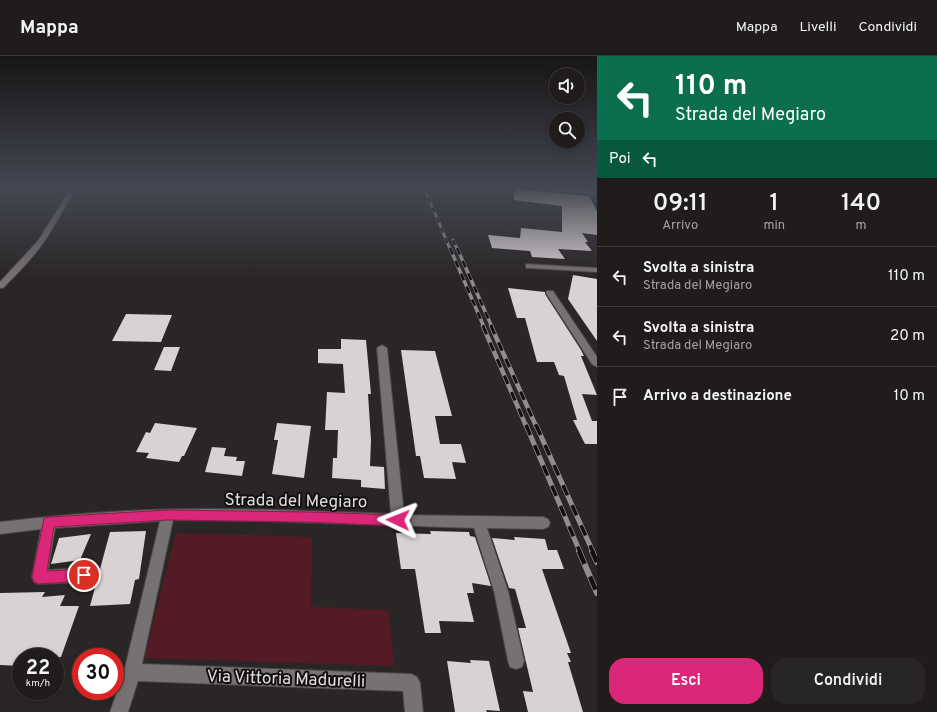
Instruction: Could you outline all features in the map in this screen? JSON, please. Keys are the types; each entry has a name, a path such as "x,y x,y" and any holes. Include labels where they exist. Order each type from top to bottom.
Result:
{"street":[{"path":"0,286 34,251 55,218"},
{"path":"529,266 597,270"},
{"path":"550,293 597,364"},
{"path":"382,348 398,520"},
{"path":"119,712 132,672 168,515"},
{"name":"Strada del Megiaro","path":"0,528 49,522 168,515 308,517 478,523 542,523"},
{"path":"49,522 39,577 84,575"},
{"path":"478,523 501,591 516,661"},
{"name":"Via Vittoria Madurelli","path":"132,672 411,683 414,712"}],"shaded area":[{"path":"176,533 312,537 311,607 388,610 394,666 144,658"}],"building":[{"path":"562,218 597,218 597,235 582,233 588,242 585,242 592,251 558,249 565,259 532,257 530,251 492,248 488,235 520,238 521,228 562,232"},
{"path":"573,275 597,279 597,341 568,299"},
{"path":"508,288 545,292 581,350 584,356 581,356 597,395 582,394 592,421 597,421 597,444 585,444 573,420 577,420 564,376 559,375 554,362 537,362 525,318 517,318"},
{"path":"126,314 172,315 161,342 112,341"},
{"path":"341,339 366,340 371,394 368,394 371,440 370,466 384,467 385,489 361,487 361,480 332,478 333,458 337,458 338,430 325,430 327,392 345,393 343,364 318,363 318,349 341,349"},
{"path":"164,347 180,347 171,371 154,370"},
{"path":"401,350 435,351 452,416 435,416 440,444 461,444 466,463 452,462 456,479 424,478 420,456 416,456"},
{"path":"155,423 197,428 184,456 182,456 179,462 146,458 149,453 136,452 146,432 150,433"},
{"path":"277,423 311,426 304,478 272,474 278,440 274,440"},
{"path":"212,447 226,448 224,456 237,457 236,461 245,461 242,476 205,472"},
{"path":"146,531 139,579 135,580 130,604 90,606 110,532"},
{"path":"430,531 469,532 470,536 475,537 491,586 472,583 474,593 467,593 474,622 439,621 441,633 425,633 415,569 401,569 396,533 431,534"},
{"path":"91,534 80,560 51,564 59,538"},
{"path":"514,537 545,539 548,550 557,550 564,569 542,569 571,653 567,653 571,662 568,662 583,712 528,712 523,691 533,692 518,628 526,628 515,589 509,588 492,538 515,540"},
{"path":"45,592 42,597 65,595 60,606 79,606 64,648 12,648 12,666 0,665 0,593"},
{"path":"470,660 489,661 500,711 486,710 487,712 455,712 447,661 471,663"}],"railway":[{"path":"437,218 450,249"},
{"path":"453,240 457,249"},
{"path":"450,248 484,327"},
{"path":"457,248 492,327"},
{"path":"483,326 526,426"},
{"path":"491,326 536,426"},
{"path":"526,425 580,552"},
{"path":"536,425 593,552"},
{"path":"579,551 597,593"},
{"path":"592,551 597,562"}],"route":[{"path":"84,575 39,577 49,522 168,515 398,520"}]}
